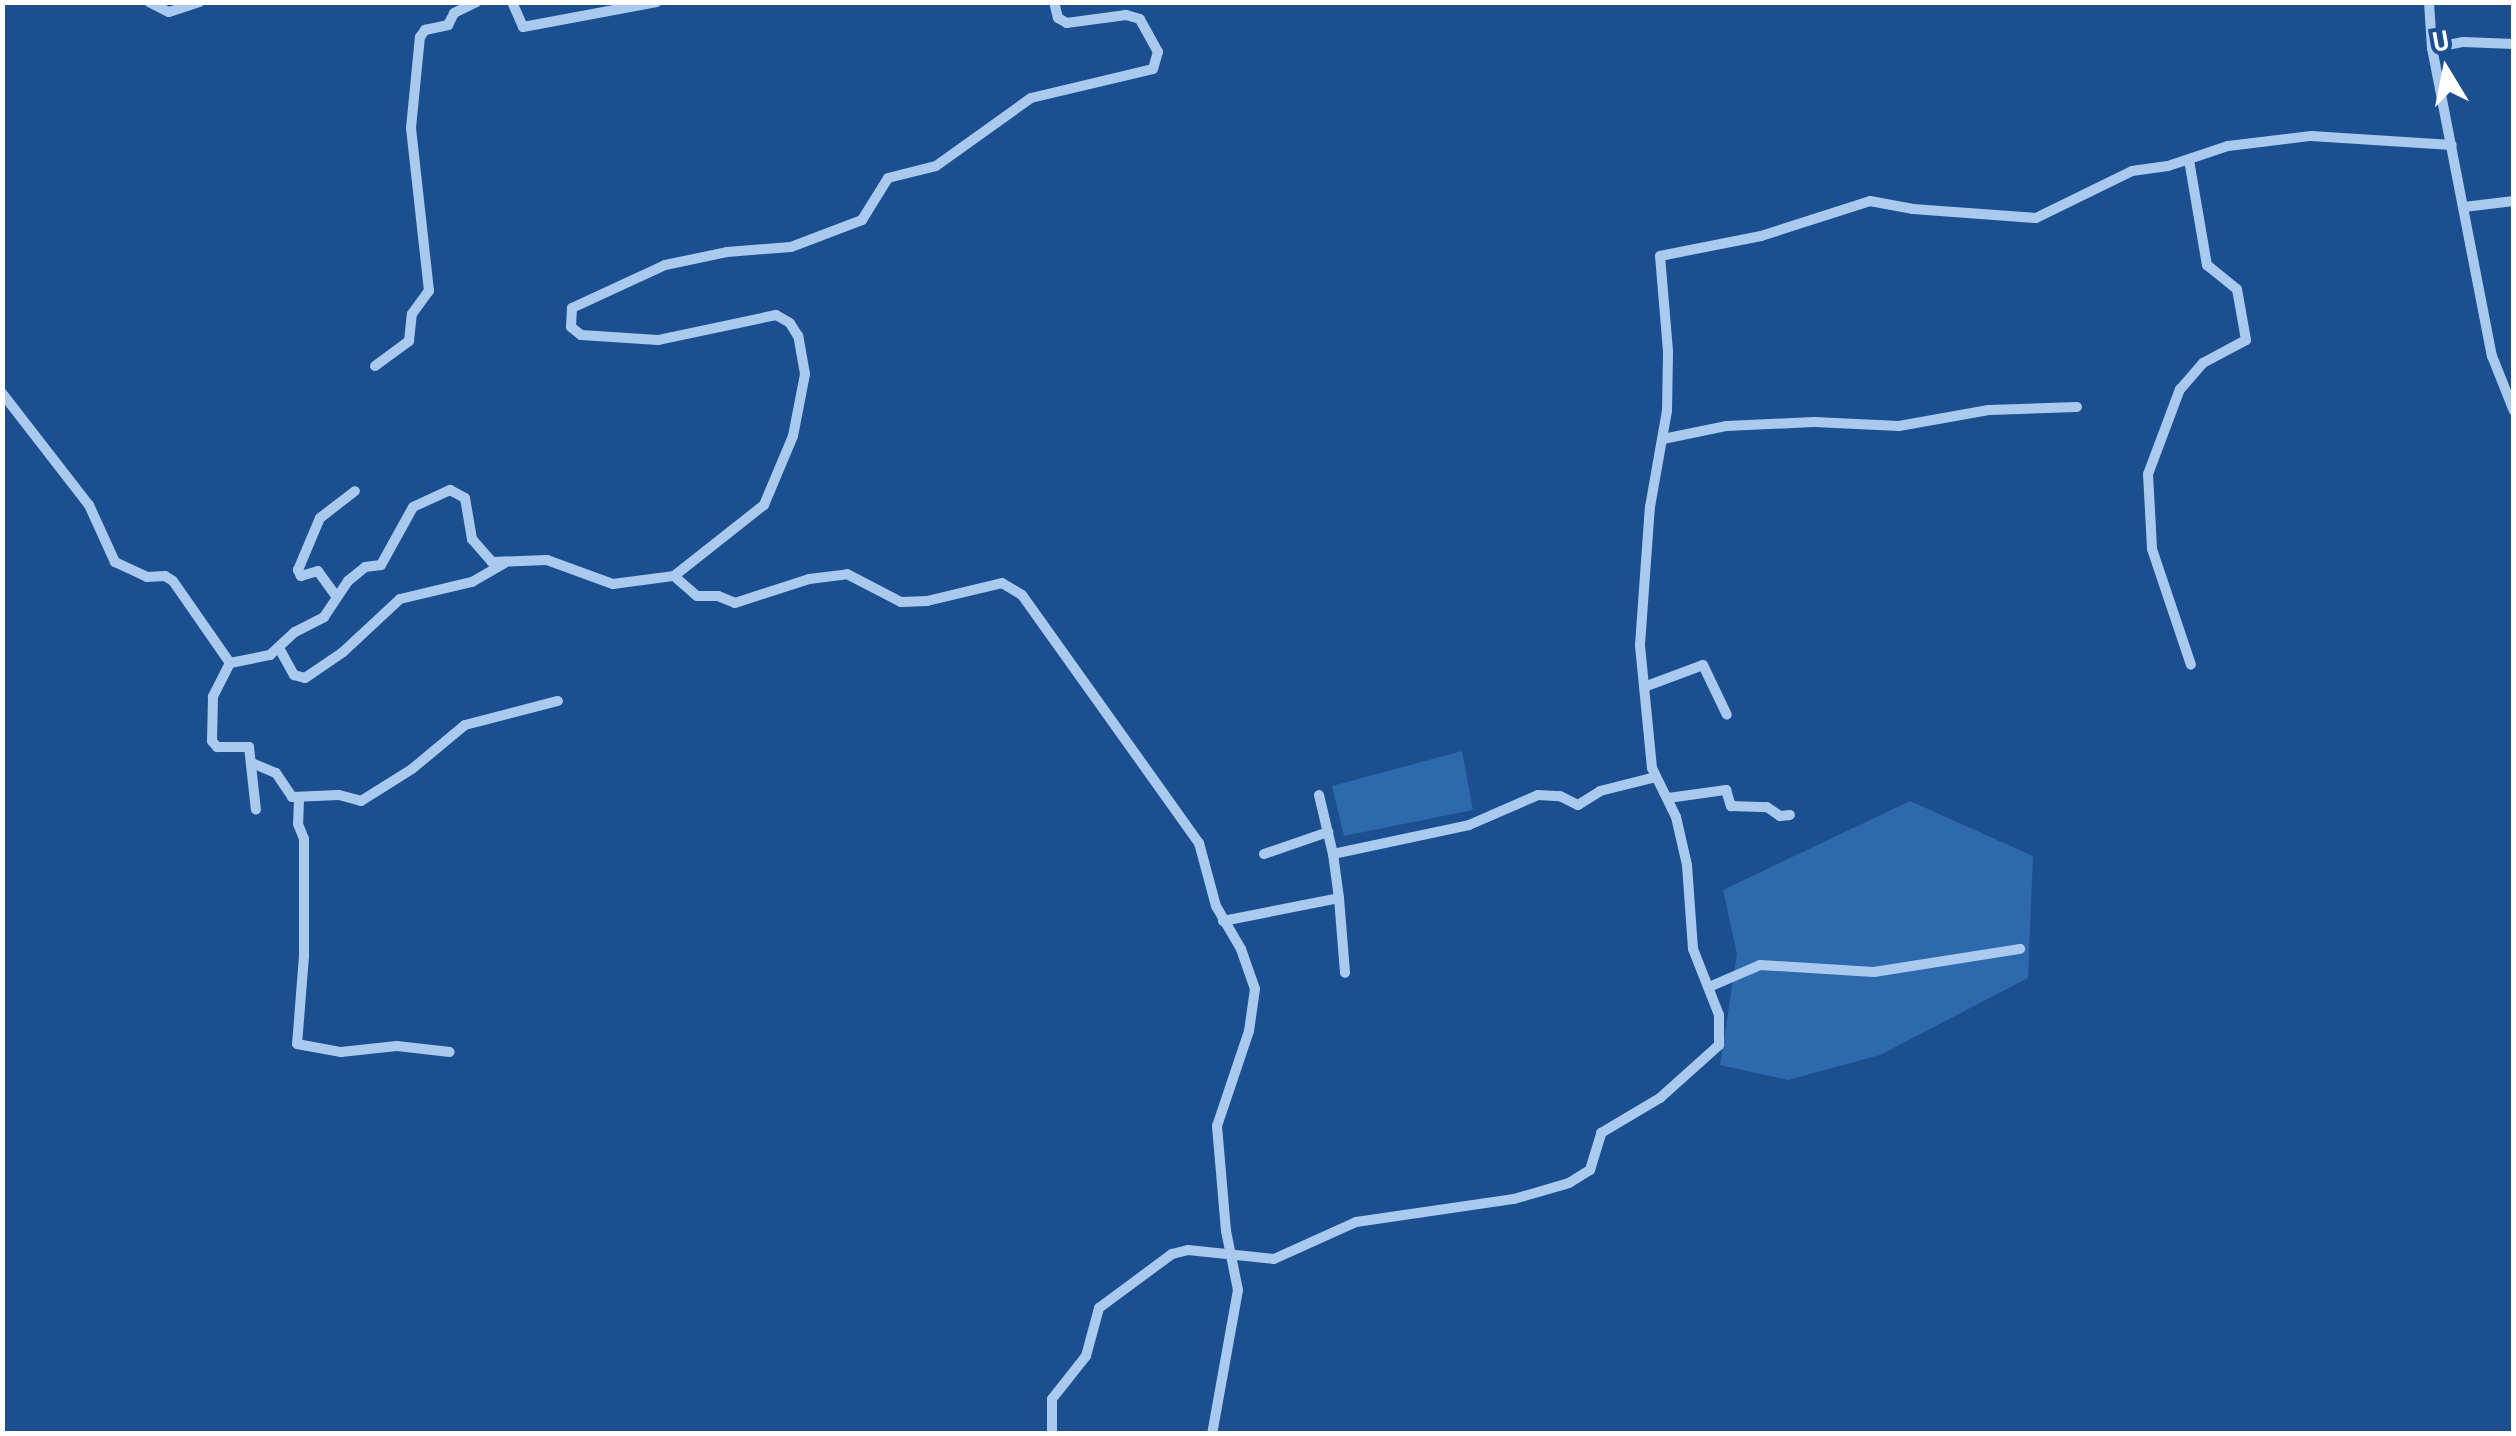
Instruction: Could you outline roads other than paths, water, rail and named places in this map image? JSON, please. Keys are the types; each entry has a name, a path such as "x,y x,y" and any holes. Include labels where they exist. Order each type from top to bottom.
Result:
{"street":[{"path":"149,2 169,12 199,2"},
{"path":"374,366 409,341 412,314 429,291 412,128 420,37 430,28 448,25 454,13 477,2"},
{"path":"512,2 523,27 657,2"},
{"path":"230,663 252,662 324,617 336,596 365,567 378,568 413,507 443,491 464,498 472,539 486,559 547,560 613,584 674,576 764,505 793,436 806,367 798,336 790,323 776,315 658,340 581,335 570,327 572,308 665,264 728,252 791,247 862,220 890,176 936,166 1031,98 1154,69 1158,52 1143,21 1126,15 1064,23 1054,2"},
{"path":"2429,2 2432,48 2492,356 2514,410"},
{"path":"2432,48 2462,42 2514,44"},
{"path":"1052,1434 1052,1399 1086,1356 1100,1308 1180,1250 1274,1258 1356,1222 1514,1199 1581,1177 1595,1162 1596,1139 1601,1132 1660,1098 1718,1046 1719,1015 1693,948 1687,865 1668,798 1656,777 1640,645 1645,559 1664,439 1668,350 1660,256 1761,236 1870,201 1913,209 2036,218 2132,170 2189,160 2228,146 2292,137 2452,145"},
{"path":"2189,160 2207,264 2237,289 2246,336 2243,344 2203,362 2180,389 2148,474 2152,549 2191,665"},
{"path":"2464,208 2514,201"},
{"path":"2,393 89,505 115,562 147,577 169,578 230,663"},
{"path":"1664,439 1722,426 1814,422 1899,426 1988,410 2077,406"},
{"path":"336,596 318,572 301,576 298,567 320,518 355,491"},
{"path":"278,648 294,675 305,678 343,652 400,599 472,582 512,558"},
{"path":"674,576 697,596 718,596 735,603 809,579 847,574 901,602 927,601 1002,582 1011,586 1186,821 1204,852 1223,921 1244,956 1256,996 1216,1126 1226,1231 1238,1290 1212,1434"},
{"path":"230,663 213,697 212,742 217,747 246,744 252,763 256,810"},
{"path":"1644,686 1703,665 1727,715"},
{"path":"252,763 276,773 292,797 339,795 362,801 412,769 465,725 558,701"},
{"path":"1332,854 1474,824 1538,795 1560,796 1582,805 1600,790 1656,777"},
{"path":"1668,798 1726,790 1731,806 1766,807 1780,816 1790,816"},
{"path":"1318,795 1339,898 1344,973"},
{"path":"299,798 298,824 304,840 304,956 297,1044 342,1052 397,1046 450,1052"},
{"path":"1264,854 1328,832"},
{"path":"1223,921 1339,898"},
{"path":"1709,987 1760,965 1874,972 2020,949"}]}
